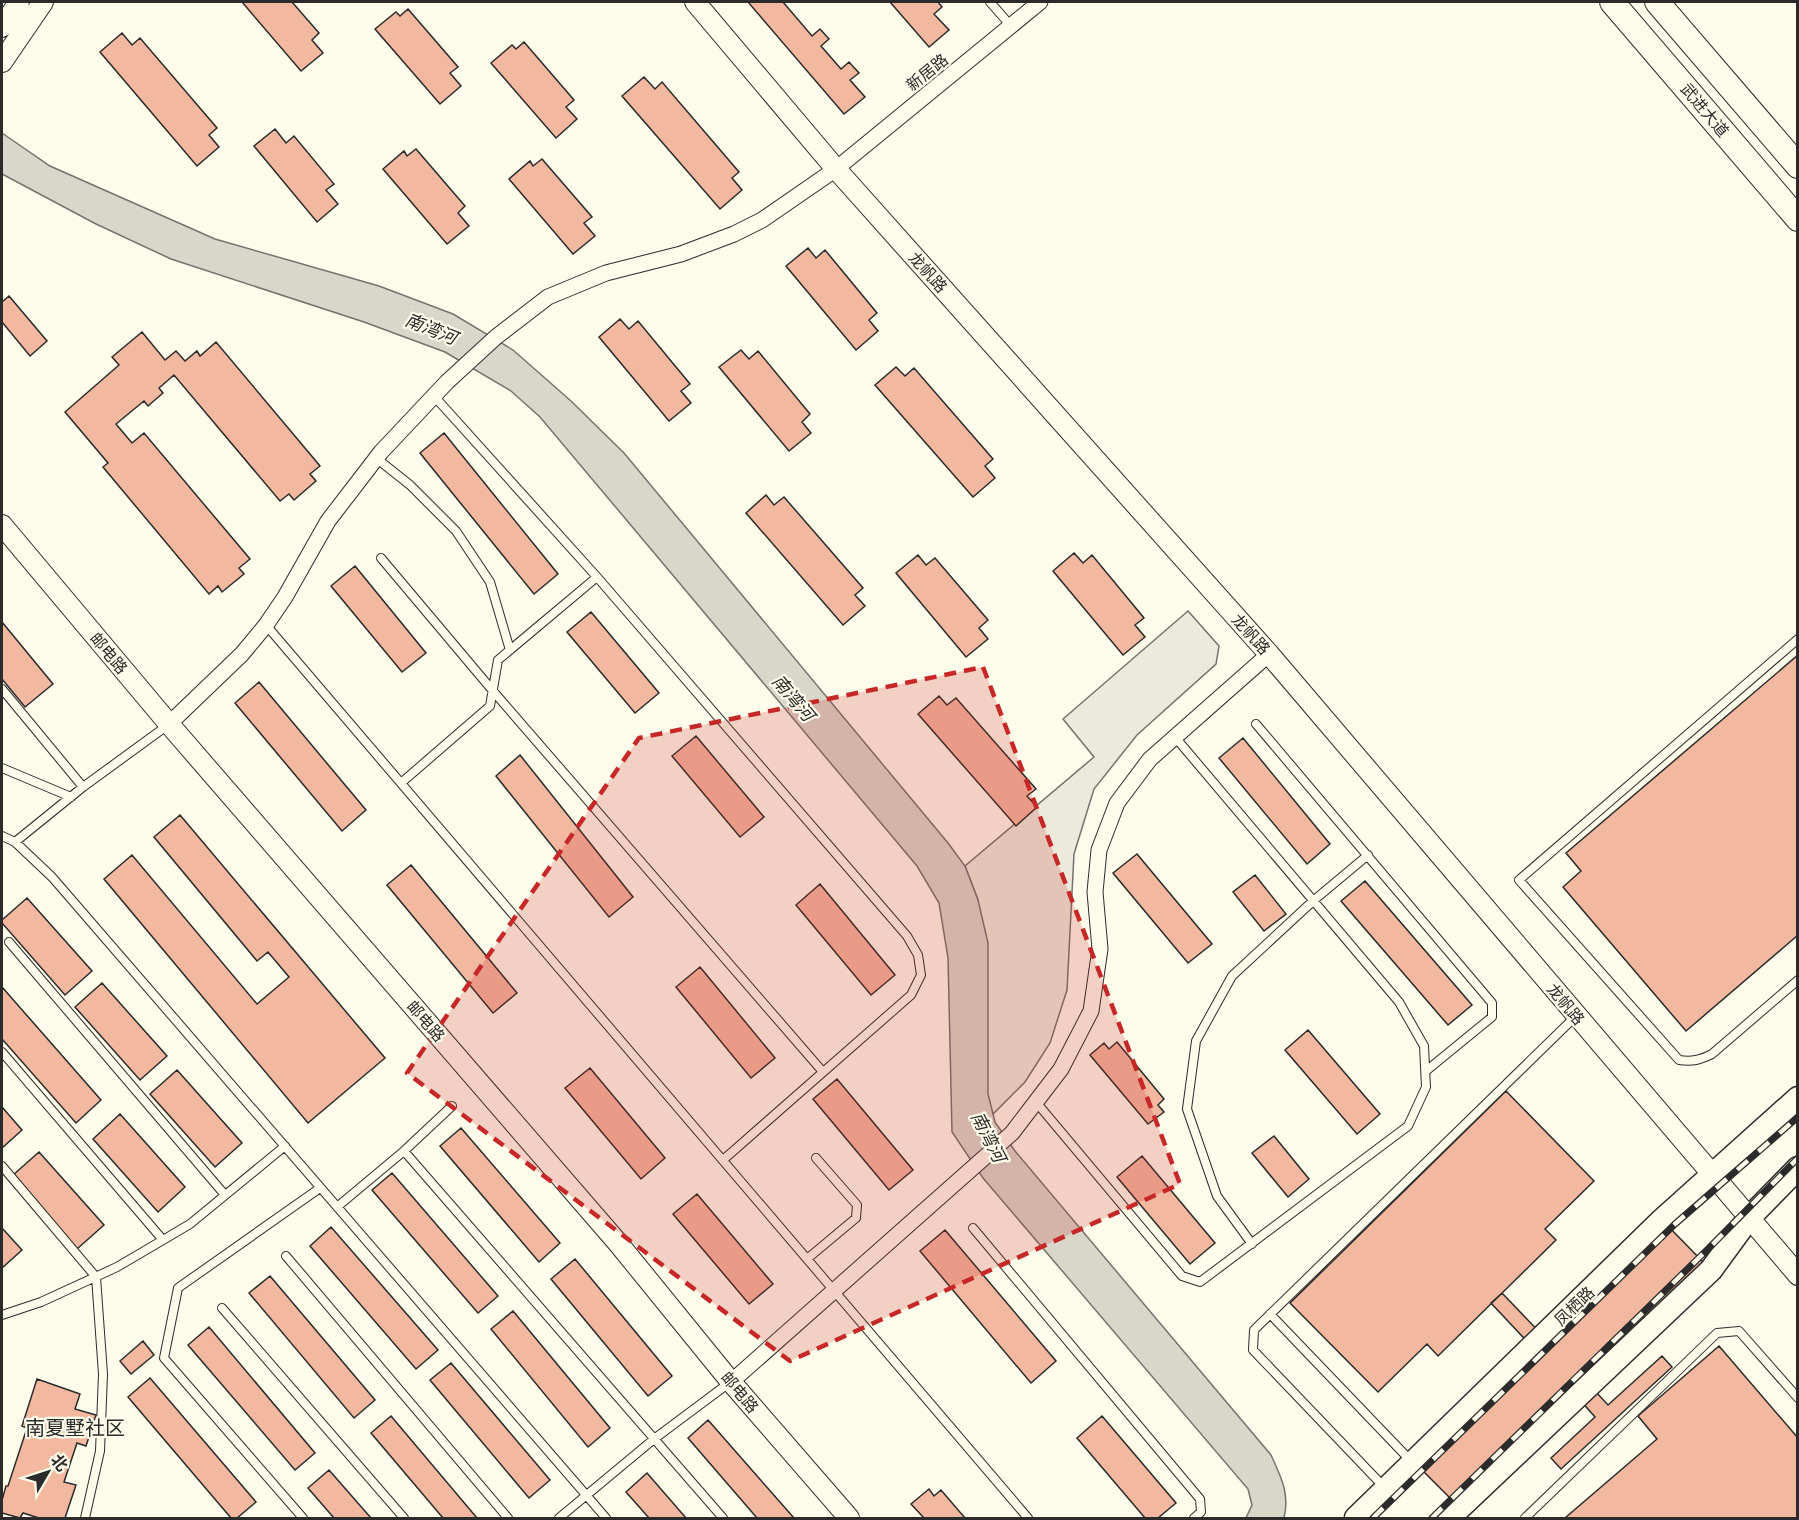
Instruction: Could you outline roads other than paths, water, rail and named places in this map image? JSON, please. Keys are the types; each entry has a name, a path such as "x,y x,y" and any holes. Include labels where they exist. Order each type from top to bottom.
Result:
{"main road":[{"name":"武进大道","path":"1612,2 1797,219"},
{"name":"武进大道","path":"1657,2 1797,166"},
{"name":"凤栖路","path":"1356,1518 1662,1220 1797,1098"},
{"path":"1449,1518 1711,1270 1749,1218 1797,1168"}],"street":[{"path":"2,27 18,2"},
{"path":"2,62 43,2"},
{"name":"龙帆路","path":"695,2 837,169 1269,654 1797,1275"},
{"name":"新居路","path":"169,724 242,654 266,625 285,597 328,521 376,458 447,382 496,337 548,297 606,273 681,254 734,234 762,220 837,169 1040,2"},
{"name":"邮电路","path":"2,525 169,724 618,1243 731,1382 849,1518"},
{"path":"731,1382 1012,1133 1061,1069 1091,1011 1100,949 1095,892 1099,850 1117,803 1150,759 1269,654"}],"lane":[{"path":"990,2 1011,26"},
{"path":"434,396 597,577 907,936 918,955 921,975 910,995 723,1160"},
{"path":"376,458 410,485 456,531 490,582 510,650"},
{"path":"381,558 823,1072"},
{"path":"401,783 490,706 498,660 597,577"},
{"path":"266,625 1028,1518"},
{"path":"1797,639 1519,879 1678,1060 1689,1062 1712,1054 1797,980"},
{"path":"2,689 83,788"},
{"path":"15,842 70,797 169,724"},
{"path":"1256,724 1492,1003 1492,1017 1426,1071"},
{"path":"1036,1102 1182,1276 1200,1282 1407,1126 1426,1087 1424,1046 1399,1002 1174,737"},
{"path":"2,768 70,797"},
{"path":"2,836 15,842 52,877 606,1518"},
{"path":"1252,1244 1217,1196 1187,1109 1196,1041 1232,976 1313,901 1368,855"},
{"path":"9,942 225,1195"},
{"path":"1386,1489 1253,1350 1254,1330 1576,1016"},
{"path":"2,1053 163,1240"},
{"path":"337,1207 404,1151 452,1106"},
{"path":"2,1315 41,1302 117,1267 190,1224 285,1146"},
{"path":"404,1151 723,1518"},
{"path":"807,1259 856,1218 857,1205 816,1158"},
{"path":"2,1166 96,1277 103,1374 100,1451 85,1518"},
{"path":"303,1518 164,1358 177,1288 320,1188"},
{"path":"973,1228 1200,1499 1201,1512 1194,1518"},
{"path":"286,1256 508,1518"},
{"path":"222,1308 404,1518"},
{"path":"1270,1314 1413,1463"},
{"path":"1525,1518 1717,1333 1739,1331 1797,1398"},
{"path":"559,1518 654,1439 731,1382"}],"water":[{"name":"南湾河","path":"2,133 50,166 215,239 379,286 453,314 513,350 571,401 624,453 965,866 978,900 988,943 988,1094 995,1122 1015,1151 1271,1455 1285,1493 1284,1518 1246,1518 1252,1505 1248,1489 983,1178 952,1132 948,958 939,903 917,866 540,417 511,391 445,352 364,322 171,259 96,224 2,174"}],"railway":[{"path":"1373,1518 1675,1224 1798,1117"},
{"path":"1432,1518 1798,1158"}],"district":[{"name":"南夏墅社区","path":"75,1428"}]}
